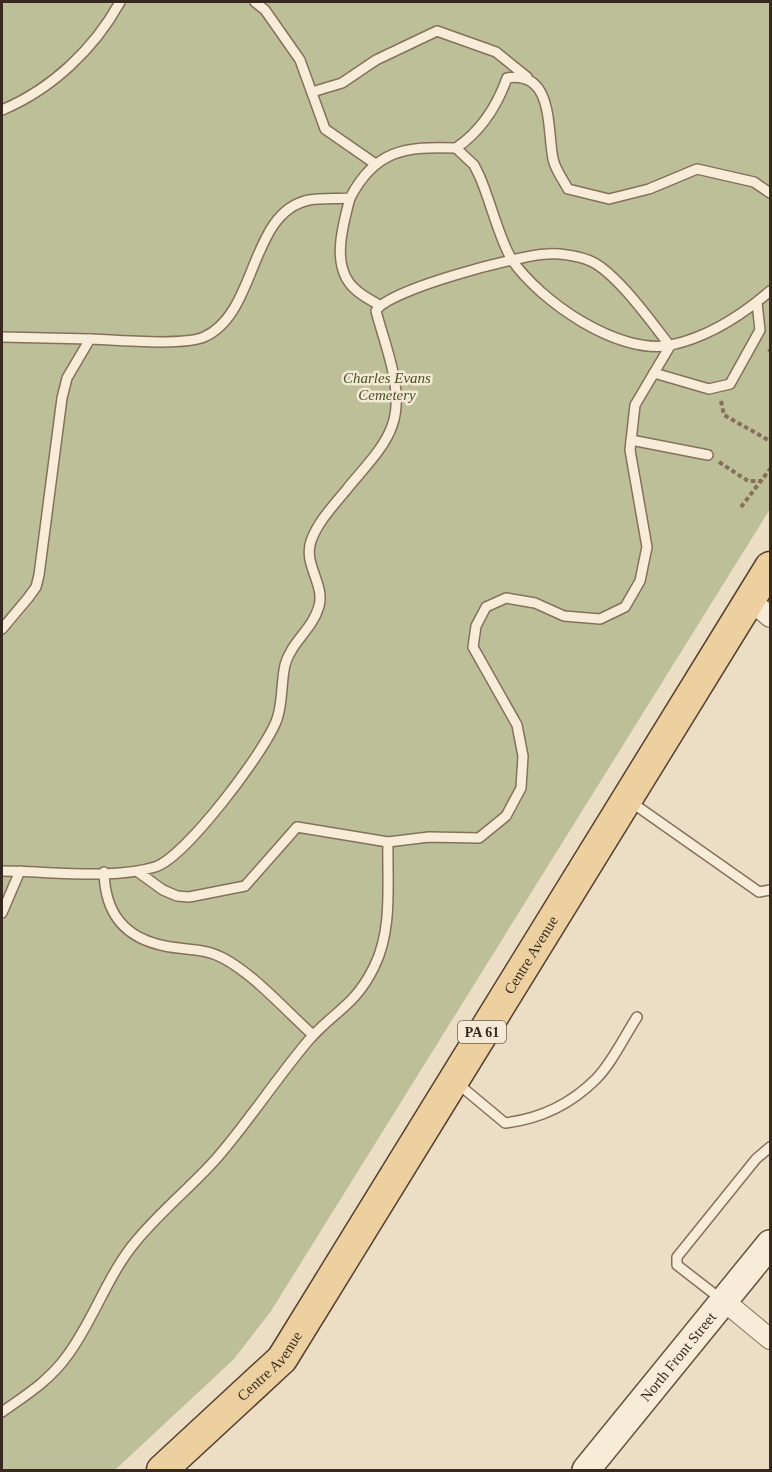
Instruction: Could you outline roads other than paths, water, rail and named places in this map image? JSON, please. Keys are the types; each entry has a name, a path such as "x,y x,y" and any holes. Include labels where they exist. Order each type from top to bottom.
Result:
{"main road":[{"name":"Centre Avenue","path":"162,1470 282,1359 627,799 760,608 771,567"}],"street":[{"name":"North Front Street","path":"586,1470 771,1244"},
{"path":"724,1300 771,1339"}],"lane":[{"path":"2,110 32,94 79,58 104,27 120,2"},
{"path":"255,2 272,19 300,60 325,129 374,163"},
{"path":"312,92 342,83 376,60 437,31 496,52 536,84 550,119 553,161 568,189 609,199 649,189 697,169 754,182 771,193"},
{"path":"379,305 353,288 342,267 341,234 350,198 361,177 374,163 399,152 422,146 456,147 477,131 500,99 507,78 521,76 536,84"},
{"path":"456,147 474,165 479,175 511,258 532,283 574,318 629,343 652,347 670,345 715,331 771,291"},
{"path":"2,337 141,342 203,338 222,324 236,307 261,246 289,210 308,200 350,198"},
{"path":"2,871 138,872 158,866 183,849 198,834 272,730 279,713 288,658 314,620 320,601 320,591 310,561 311,540 387,437 396,414 395,385 376,311 379,305 409,291 511,258 550,253 590,260 624,287 670,345"},
{"path":"654,373 709,389 730,384 760,330 757,303"},
{"path":"2,628 36,587 62,398 67,378 90,339"},
{"path":"138,872 163,890 189,897 245,886 297,827 388,842 429,837 479,838 506,816 521,788 523,756 517,725 473,647 476,626 486,607 506,598 535,603 564,616 600,619 625,607 640,581 647,548 630,450 635,405 670,345"},
{"path":"631,440 708,455"},
{"path":"627,799 759,892 771,890"},
{"path":"2,1412 41,1385 62,1363 112,1274 130,1248 187,1186 215,1161 270,1086 313,1035 355,999 375,966 384,944 388,842"},
{"path":"2,914 20,871"},
{"path":"104,872 107,903 116,917 130,931 165,946 205,951 221,957 240,969 313,1035"},
{"path":"453,1080 505,1123 532,1120 568,1101 597,1079 637,1017"},
{"path":"724,1300 677,1265 677,1257 756,1159 771,1147"}],"park label":[{"name":"Charles Evans Cemetery","path":"387,386"}]}
